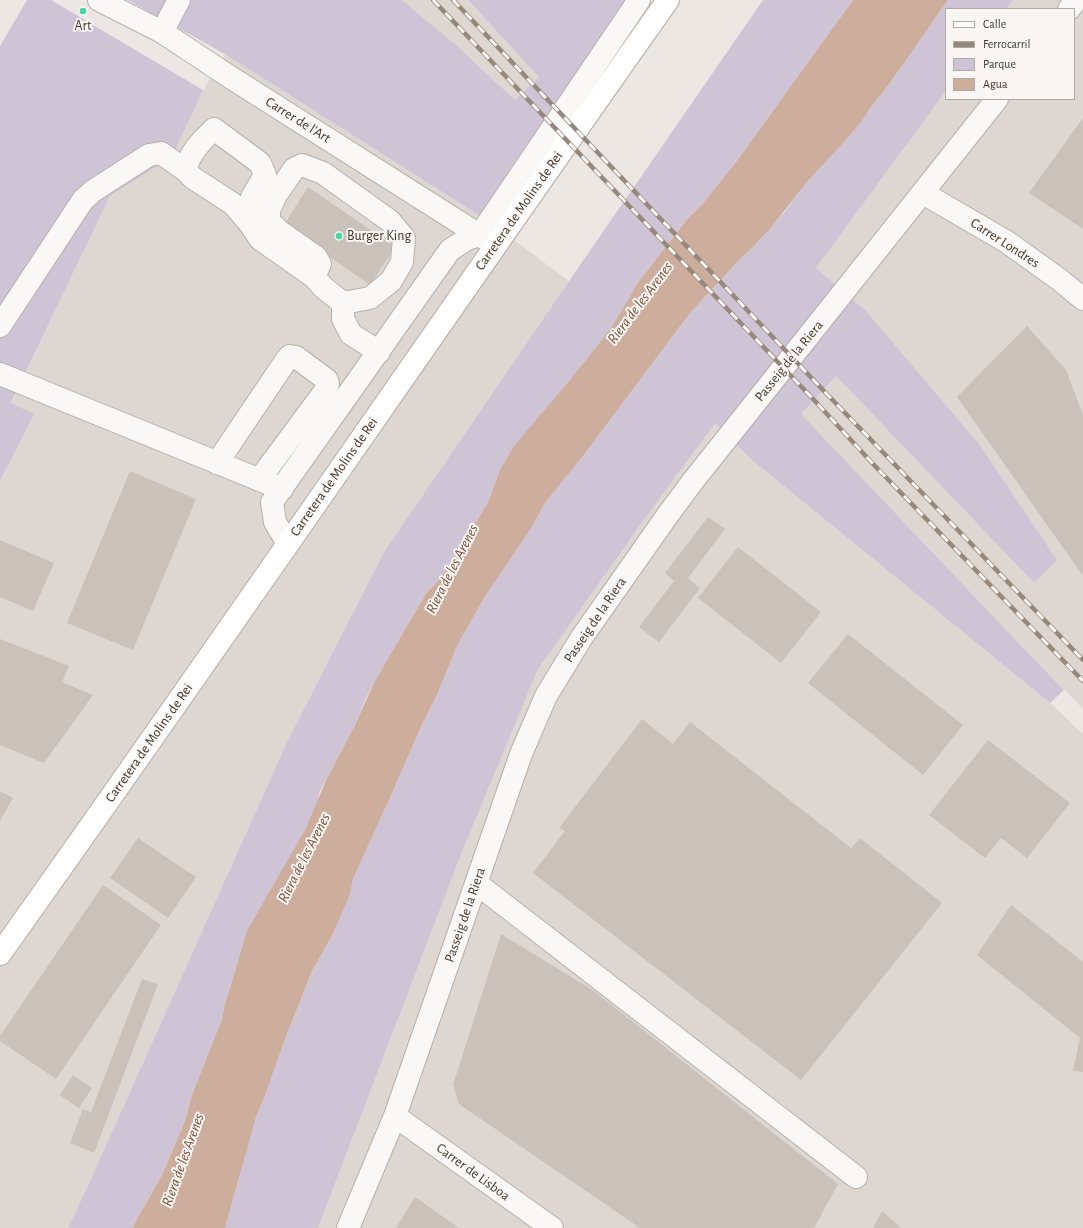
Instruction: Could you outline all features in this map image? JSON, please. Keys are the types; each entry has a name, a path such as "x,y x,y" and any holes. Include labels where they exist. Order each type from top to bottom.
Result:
{"main road":[{"name":"Carretera de Molins de Rei","path":"0,954 288,544 487,240 668,0"}],"street":[{"name":"Carrer de l'Art","path":"99,0 162,32 230,77 487,240"},
{"path":"162,32 179,0"},
{"name":"Carretera de Molins de Rei","path":"487,240 639,0"},
{"path":"1070,8 1076,0"},
{"name":"Passeig de la Riera","path":"348,1228 395,1116 521,754 546,696 582,637 667,516 996,100"},
{"path":"185,170 189,158 206,136 214,129 260,163 265,176 252,197 250,224"},
{"path":"0,326 83,200 93,191 149,155 161,153 185,170 193,178 233,204 260,238 314,277 324,288 343,303 370,298 391,281 402,262 404,238 390,220 323,173 302,165 294,169 276,195 269,210 269,221 279,231 316,257 320,264 314,277"},
{"name":"Carrer Londres","path":"922,193 1007,242 1060,280 1083,299"},
{"path":"288,544 276,522 272,502 450,250 467,239 487,240"},
{"path":"343,303 343,319 351,334 379,352"},
{"path":"217,463 287,359 290,356 296,357 327,380 328,384 325,391 259,480"},
{"path":"0,374 282,489"},
{"path":"476,883 856,1177"},
{"name":"Carrer de Lisboa","path":"395,1116 552,1228"}],"shaded area":[{"path":"402,0 468,0 540,77 515,100 456,45"},
{"path":"1013,0 1083,0 1083,709 800,414 836,376 1034,583 1057,560 865,310 816,268 945,92 945,100 1075,100 1075,8 1007,8"},
{"path":"225,54 494,225 569,281 384,552 287,742 68,1228 0,1228 0,481 34,414 11,404 110,196 172,157 203,90"},
{"path":"715,422 752,460 1050,703 1083,734 1083,1228 318,1228 462,852 538,669"}],"green space":[{"path":"27,0 51,0 203,90 172,157 110,196 11,403 34,414 0,481 0,46"},
{"path":"128,0 402,0 456,45 515,100 539,77 468,0 651,0 494,225 225,54"},
{"path":"763,0 853,0 736,162 700,207 689,217 639,281 611,328 499,472 489,500 462,547 438,581 427,592 404,631 367,696 353,729 320,791 316,805 305,830 238,961 225,1003 222,1019 192,1095 185,1121 163,1173 132,1228 68,1228 287,742 384,552"},
{"path":"948,0 1013,0 1007,8 945,8 945,92 816,268 865,310 979,444 1057,560 1034,583 836,376 801,414 1064,690 1050,703 752,460 715,423 538,669 462,852 318,1228 225,1228 256,1117 312,971 333,934 350,895 353,879 420,729 437,695 457,646 484,598 532,527 545,503 583,456 690,313 742,257 761,239 808,181 862,121"}],"water":[{"name":"Riera de les Arenes","path":"853,0 948,0 862,121 808,181 769,230 690,313 583,456 545,503 532,527 484,598 457,646 437,695 420,729 353,879 350,895 333,934 312,971 256,1117 225,1228 132,1228 163,1173 185,1121 192,1095 222,1019 225,1003 247,931 305,830 326,780 353,729 374,683 404,631 427,592 438,581 462,547 489,500 499,472 514,446 570,380 611,328 639,281 689,217 700,207 736,162"}],"building":[{"path":"1083,118 1083,229 1029,193"},
{"name":"Burger King","path":"308,187 395,247 370,285 284,225"},
{"path":"1027,326 1066,370 1083,415 1083,576 957,397"},
{"path":"130,471 196,499 133,650 67,623"},
{"path":"708,517 725,529 688,578 700,588 659,642 639,627 674,581 665,573"},
{"path":"0,540 54,563 33,611 0,597"},
{"path":"738,547 821,612 781,663 698,598"},
{"path":"848,634 963,725 923,775 808,683"},
{"path":"0,639 69,666 62,682 93,695 44,763 0,745"},
{"path":"642,719 673,744 690,722 851,848 860,838 942,903 801,1080 533,873 565,831 559,828"},
{"path":"988,740 1070,803 1027,858 1001,838 985,858 929,815"},
{"path":"0,791 13,798 0,821"},
{"path":"138,838 196,877 168,918 110,878"},
{"path":"103,885 161,925 56,1079 0,1041 0,1036"},
{"path":"1011,905 1083,962 1083,1072 1073,1071 1080,1038 977,955"},
{"path":"501,934 594,991 838,1184 814,1228 640,1228 459,1104 453,1085"},
{"path":"142,979 158,984 94,1153 70,1143 83,1109 91,1112"},
{"path":"73,1075 92,1088 79,1108 60,1095"},
{"path":"415,1197 459,1228 396,1228"},
{"path":"882,1211 901,1228 873,1228"}],"railway":[{"path":"433,0 875,466 1083,681"},
{"path":"453,0 823,390 1083,660"}],"place":[{"name":"Art","path":"83,11"},
{"name":"Burger King","path":"339,236"}]}
